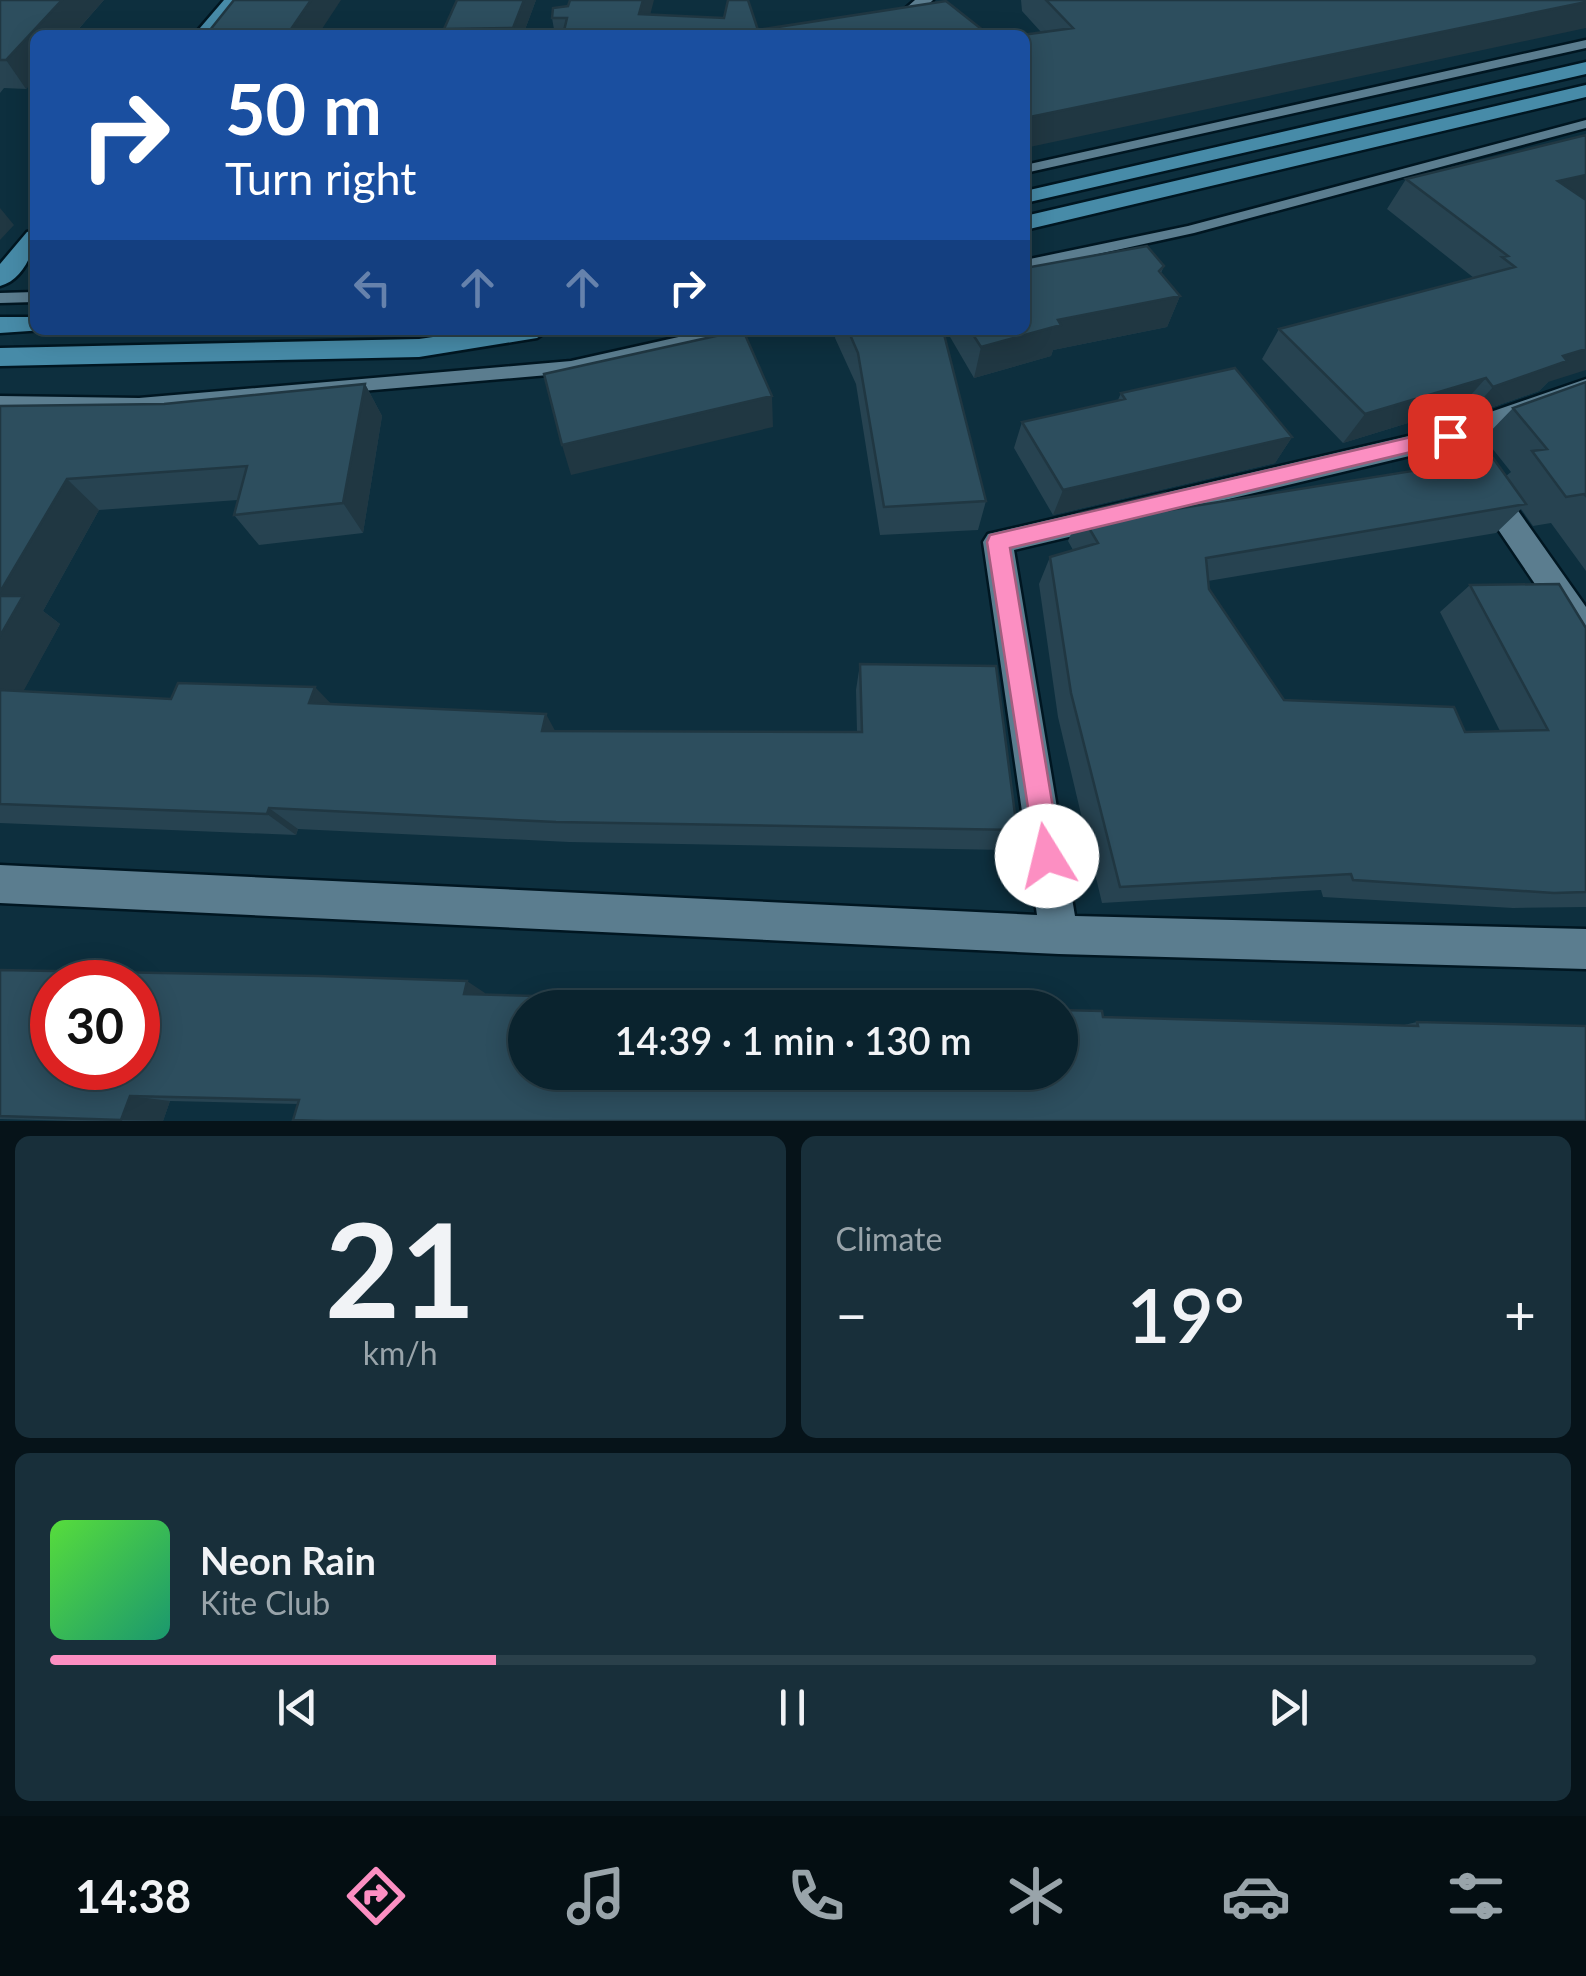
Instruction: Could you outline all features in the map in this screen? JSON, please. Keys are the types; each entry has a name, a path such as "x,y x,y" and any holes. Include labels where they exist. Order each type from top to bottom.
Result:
{"main road":[{"path":"207,30 232,0"},
{"path":"1030,196 1586,68"},
{"path":"1030,222 1586,92"},
{"path":"0,279 30,243"},
{"path":"0,325 30,324"},
{"path":"0,357 419,348 504,335"}],"street":[{"path":"896,27 925,0"},
{"path":"1059,935 998,542 1450,436 1586,388"},
{"path":"1450,436 1586,633"},
{"path":"0,884 1059,935 1586,949"}],"lane":[{"path":"1030,168 1586,44"},
{"path":"1030,264 1189,230 1586,124"},
{"path":"0,298 30,297"},
{"path":"0,402 139,404 571,367 712,335"}],"building":[{"path":"0,0 62,0 6,60 0,60"},
{"path":"234,0 311,0 290,30 210,30"},
{"path":"457,0 524,0 513,28 444,29"},
{"path":"570,0 643,0 639,14 724,18 728,0 748,0 758,30 564,30 567,18 552,18 553,8 568,6"},
{"path":"1046,0 1586,0 1030,117 1030,34 1073,28"},
{"path":"946,1 983,30 758,30"},
{"path":"1586,135 1586,175 1558,181 1586,200 1586,349 1563,356 1567,361 1493,387 1486,378 1365,414 1279,329 1515,267 1502,257 1508,256 1406,179"},
{"path":"1147,246 1164,266 1159,271 1180,296 1058,320 1061,325 1030,334 1030,267"},
{"path":"720,335 745,335 772,396 562,445 544,374"},
{"path":"850,335 944,335 986,501 884,507 858,353"},
{"path":"973,335 1025,335 981,347"},
{"path":"1235,368 1292,437 1063,490 1022,422 1125,399 1121,393"},
{"path":"1586,382 1586,496 1566,497 1532,451 1547,449 1513,408"},
{"path":"365,384 343,503 234,515 247,466 67,479 0,592 0,406 164,404"},
{"path":"1493,458 1526,504 1206,558 1209,589 1284,700 1454,707 1465,732 1548,730 1470,585 1559,584 1586,628 1586,892 1353,880 1351,874 1120,887 1071,693 1050,557 1098,543 1080,513 1165,493 1169,510"},
{"path":"0,596 23,596 0,636"},
{"path":"860,664 996,666 1017,830 556,822 269,808 267,814 0,804 0,690 171,699 178,683 315,687 309,703 546,714 542,731 862,732"},
{"path":"0,970 30,971 30,1090 160,1090 160,973 467,981 464,994 508,995 508,1090 1078,1090 1078,1010 1102,1011 1103,1017 1418,1026 1417,1022 1586,1026 1586,1121 325,1121 293,1120 299,1100 130,1096 121,1120 0,1116"}],"route":[{"path":"1047,856 998,542 1450,436"}]}
